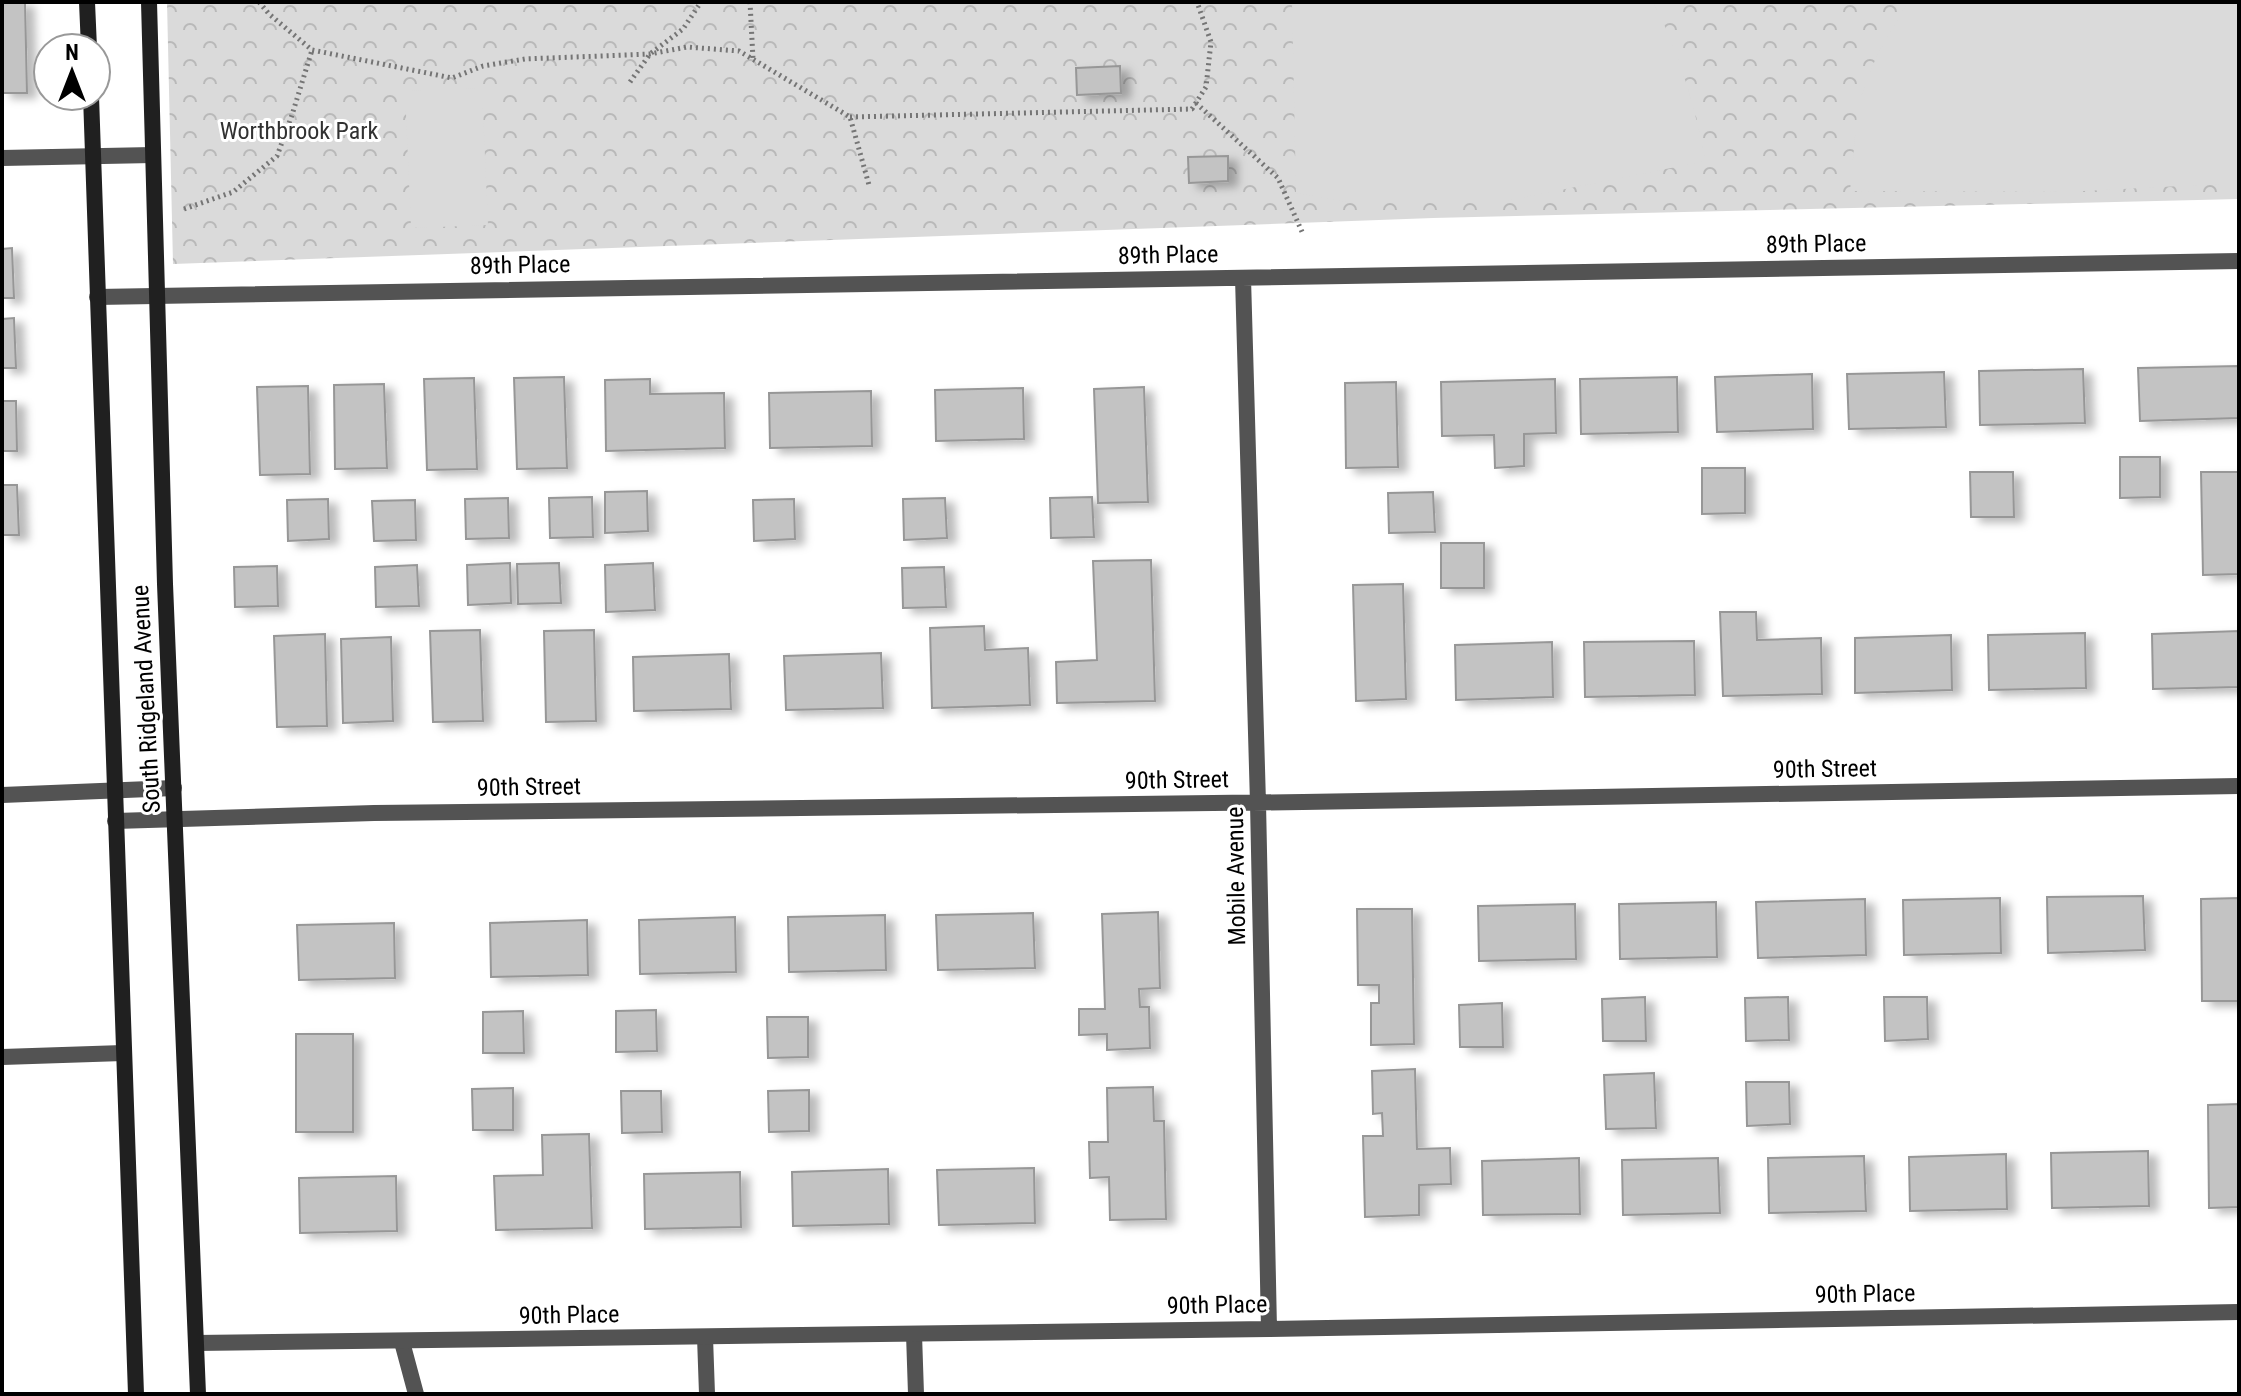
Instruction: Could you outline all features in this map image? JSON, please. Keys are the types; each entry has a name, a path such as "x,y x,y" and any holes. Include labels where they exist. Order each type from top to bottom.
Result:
{"main road":[{"path":"87,2 88,32"},
{"name":"South Ridgeland Avenue","path":"149,2 165,584 198,1394"},
{"name":"South Ridgeland Avenue","path":"92,112 136,1394"}],"street":[{"path":"2,158 153,155"},
{"name":"89th Place","path":"97,297 2239,261"},
{"name":"Mobile Avenue","path":"1243,278 1269,1329"},
{"name":"90th Street","path":"115,821 374,813 1258,803 2239,786"},
{"path":"2,795 174,788"},
{"path":"2,1057 123,1053"},
{"name":"90th Place","path":"196,1343 2239,1312"},
{"path":"914,1334 916,1394"},
{"path":"705,1337 707,1394"},
{"path":"402,1342 416,1394"}],"path":[{"path":"259,2 312,50 452,78 483,66 525,59 650,54 687,47 739,51 850,117 1192,109 1206,87 1211,42 1197,2"},
{"path":"630,82 650,54 683,29 701,2"},
{"path":"750,2 753,60"},
{"path":"184,209 233,192 277,156 312,50"},
{"path":"1196,103 1278,178 1303,234"},
{"path":"850,117 869,185"}],"green space":[{"name":"Worthbrook Park","path":"167,2 2239,2 2239,199 1433,218 173,264"},
{"path":"1292,2 1653,2 1685,80 1706,161 1505,201 1353,203 1296,193"},
{"path":"1908,2 2239,2 2239,183 2064,192 1850,191 1858,104 1877,55"},
{"path":"482,88 488,225 411,228 405,91"}],"building":[{"path":"2,2 25,2 27,93 2,93"},
{"path":"1120,66 1121,93 1077,95 1076,68"},
{"path":"1228,156 1228,181 1189,183 1188,157"},
{"path":"12,248 14,298 2,298 2,249"},
{"path":"14,318 16,368 2,368 2,319"},
{"path":"2239,366 2239,418 2140,421 2138,368"},
{"path":"2083,369 2085,423 1980,425 1979,371"},
{"path":"1944,372 1946,427 1849,429 1847,374"},
{"path":"1812,374 1813,429 1717,432 1715,377"},
{"path":"564,377 567,468 517,469 514,378"},
{"path":"1677,377 1678,432 1581,434 1580,379"},
{"path":"474,378 477,469 427,470 424,379"},
{"path":"650,379 650,394 724,393 725,448 606,451 605,380"},
{"path":"1555,379 1556,433 1524,434 1524,466 1495,468 1494,435 1442,436 1441,382"},
{"path":"1396,382 1398,467 1346,468 1345,383"},
{"path":"384,384 387,468 335,469 334,385"},
{"path":"308,386 310,474 260,475 257,387"},
{"path":"1144,387 1148,502 1098,503 1094,389"},
{"path":"1023,388 1024,439 936,441 935,390"},
{"path":"871,391 872,446 770,448 769,393"},
{"path":"2,401 16,401 17,451 2,451"},
{"path":"2120,457 2160,457 2160,497 2120,498"},
{"path":"1702,468 1745,468 1745,513 1702,514"},
{"path":"1970,472 2013,472 2014,517 1971,517"},
{"path":"2201,472 2239,472 2239,574 2203,575"},
{"path":"2,485 17,485 19,535 2,535"},
{"path":"647,491 648,531 605,533 605,492"},
{"path":"1433,492 1435,532 1389,533 1388,493"},
{"path":"592,497 593,537 550,538 549,498"},
{"path":"1092,497 1094,537 1051,538 1050,498"},
{"path":"508,498 509,538 466,539 465,499"},
{"path":"945,498 947,538 904,540 903,499"},
{"path":"328,499 329,539 288,541 287,500"},
{"path":"794,499 795,539 754,541 753,500"},
{"path":"415,500 416,540 374,541 372,501"},
{"path":"1441,543 1484,543 1484,588 1441,588"},
{"path":"1151,560 1155,701 1057,703 1056,662 1097,660 1093,561"},
{"path":"510,563 511,603 468,605 467,565"},
{"path":"559,563 561,603 518,604 517,564"},
{"path":"653,563 655,610 606,612 605,565"},
{"path":"417,565 419,606 376,607 375,567"},
{"path":"277,566 278,606 235,607 234,567"},
{"path":"944,567 946,607 903,608 902,568"},
{"path":"1403,584 1406,699 1356,701 1353,585"},
{"path":"1720,612 1756,612 1757,640 1821,638 1822,694 1723,696"},
{"path":"984,626 985,650 1028,648 1030,705 932,708 930,628"},
{"path":"480,630 483,721 433,722 430,631"},
{"path":"594,630 596,721 546,722 544,631"},
{"path":"2239,631 2239,687 2153,689 2152,634"},
{"path":"2085,633 2086,688 1989,690 1988,635"},
{"path":"325,634 327,726 277,727 274,636"},
{"path":"1951,635 1952,690 1855,693 1855,638"},
{"path":"391,637 393,721 343,723 341,639"},
{"path":"1694,641 1695,695 1585,697 1584,642"},
{"path":"1552,642 1553,697 1456,700 1455,645"},
{"path":"881,653 883,708 786,710 784,656"},
{"path":"729,654 731,709 634,711 633,657"},
{"path":"2143,896 2145,950 2048,953 2047,897"},
{"path":"2000,898 2001,953 1904,955 1903,900"},
{"path":"2239,898 2239,1001 2202,1001 2201,899"},
{"path":"1865,899 1866,955 1758,958 1756,902"},
{"path":"1716,902 1717,957 1620,959 1619,904"},
{"path":"1575,904 1576,959 1479,961 1478,906"},
{"path":"1357,909 1412,909 1414,1044 1371,1045 1371,1003 1379,1003 1379,985 1358,985"},
{"path":"1158,912 1160,988 1139,989 1140,1007 1149,1007 1150,1048 1107,1050 1107,1034 1079,1035 1079,1009 1105,1009 1102,914"},
{"path":"1033,913 1035,968 938,970 936,915"},
{"path":"885,915 886,970 789,972 788,917"},
{"path":"735,917 736,972 640,974 639,920"},
{"path":"587,920 588,975 491,977 490,923"},
{"path":"394,923 395,978 299,980 297,925"},
{"path":"1645,997 1646,1041 1603,1041 1602,999"},
{"path":"1788,997 1789,1040 1746,1041 1745,998"},
{"path":"1884,997 1927,997 1928,1039 1885,1041"},
{"path":"1502,1003 1503,1047 1460,1047 1459,1005"},
{"path":"656,1010 657,1051 616,1052 616,1011"},
{"path":"523,1011 524,1053 483,1053 483,1012"},
{"path":"767,1017 808,1017 808,1057 768,1058"},
{"path":"296,1034 353,1034 353,1132 296,1132"},
{"path":"1415,1069 1417,1149 1450,1148 1451,1184 1419,1185 1419,1215 1365,1217 1363,1136 1383,1136 1382,1113 1373,1114 1372,1071"},
{"path":"1654,1073 1656,1128 1606,1129 1604,1075"},
{"path":"1746,1082 1789,1082 1790,1124 1747,1126"},
{"path":"1153,1087 1154,1121 1164,1121 1166,1219 1110,1220 1109,1177 1090,1178 1089,1142 1108,1142 1107,1088"},
{"path":"513,1088 513,1130 473,1130 472,1089"},
{"path":"809,1090 809,1131 769,1132 768,1091"},
{"path":"621,1091 661,1091 662,1132 622,1133"},
{"path":"2239,1104 2239,1207 2209,1208 2208,1105"},
{"path":"589,1134 592,1228 496,1230 494,1176 543,1175 542,1135"},
{"path":"2148,1151 2149,1206 2052,1208 2051,1153"},
{"path":"2006,1154 2007,1209 1910,1211 1909,1157"},
{"path":"1864,1156 1866,1211 1769,1213 1768,1158"},
{"path":"1579,1158 1580,1214 1483,1215 1482,1161"},
{"path":"1718,1158 1720,1213 1623,1215 1622,1160"},
{"path":"1034,1168 1035,1223 939,1225 937,1170"},
{"path":"888,1169 889,1224 793,1226 792,1172"},
{"path":"740,1172 741,1227 645,1229 644,1174"},
{"path":"396,1176 397,1231 300,1233 299,1178"}]}
